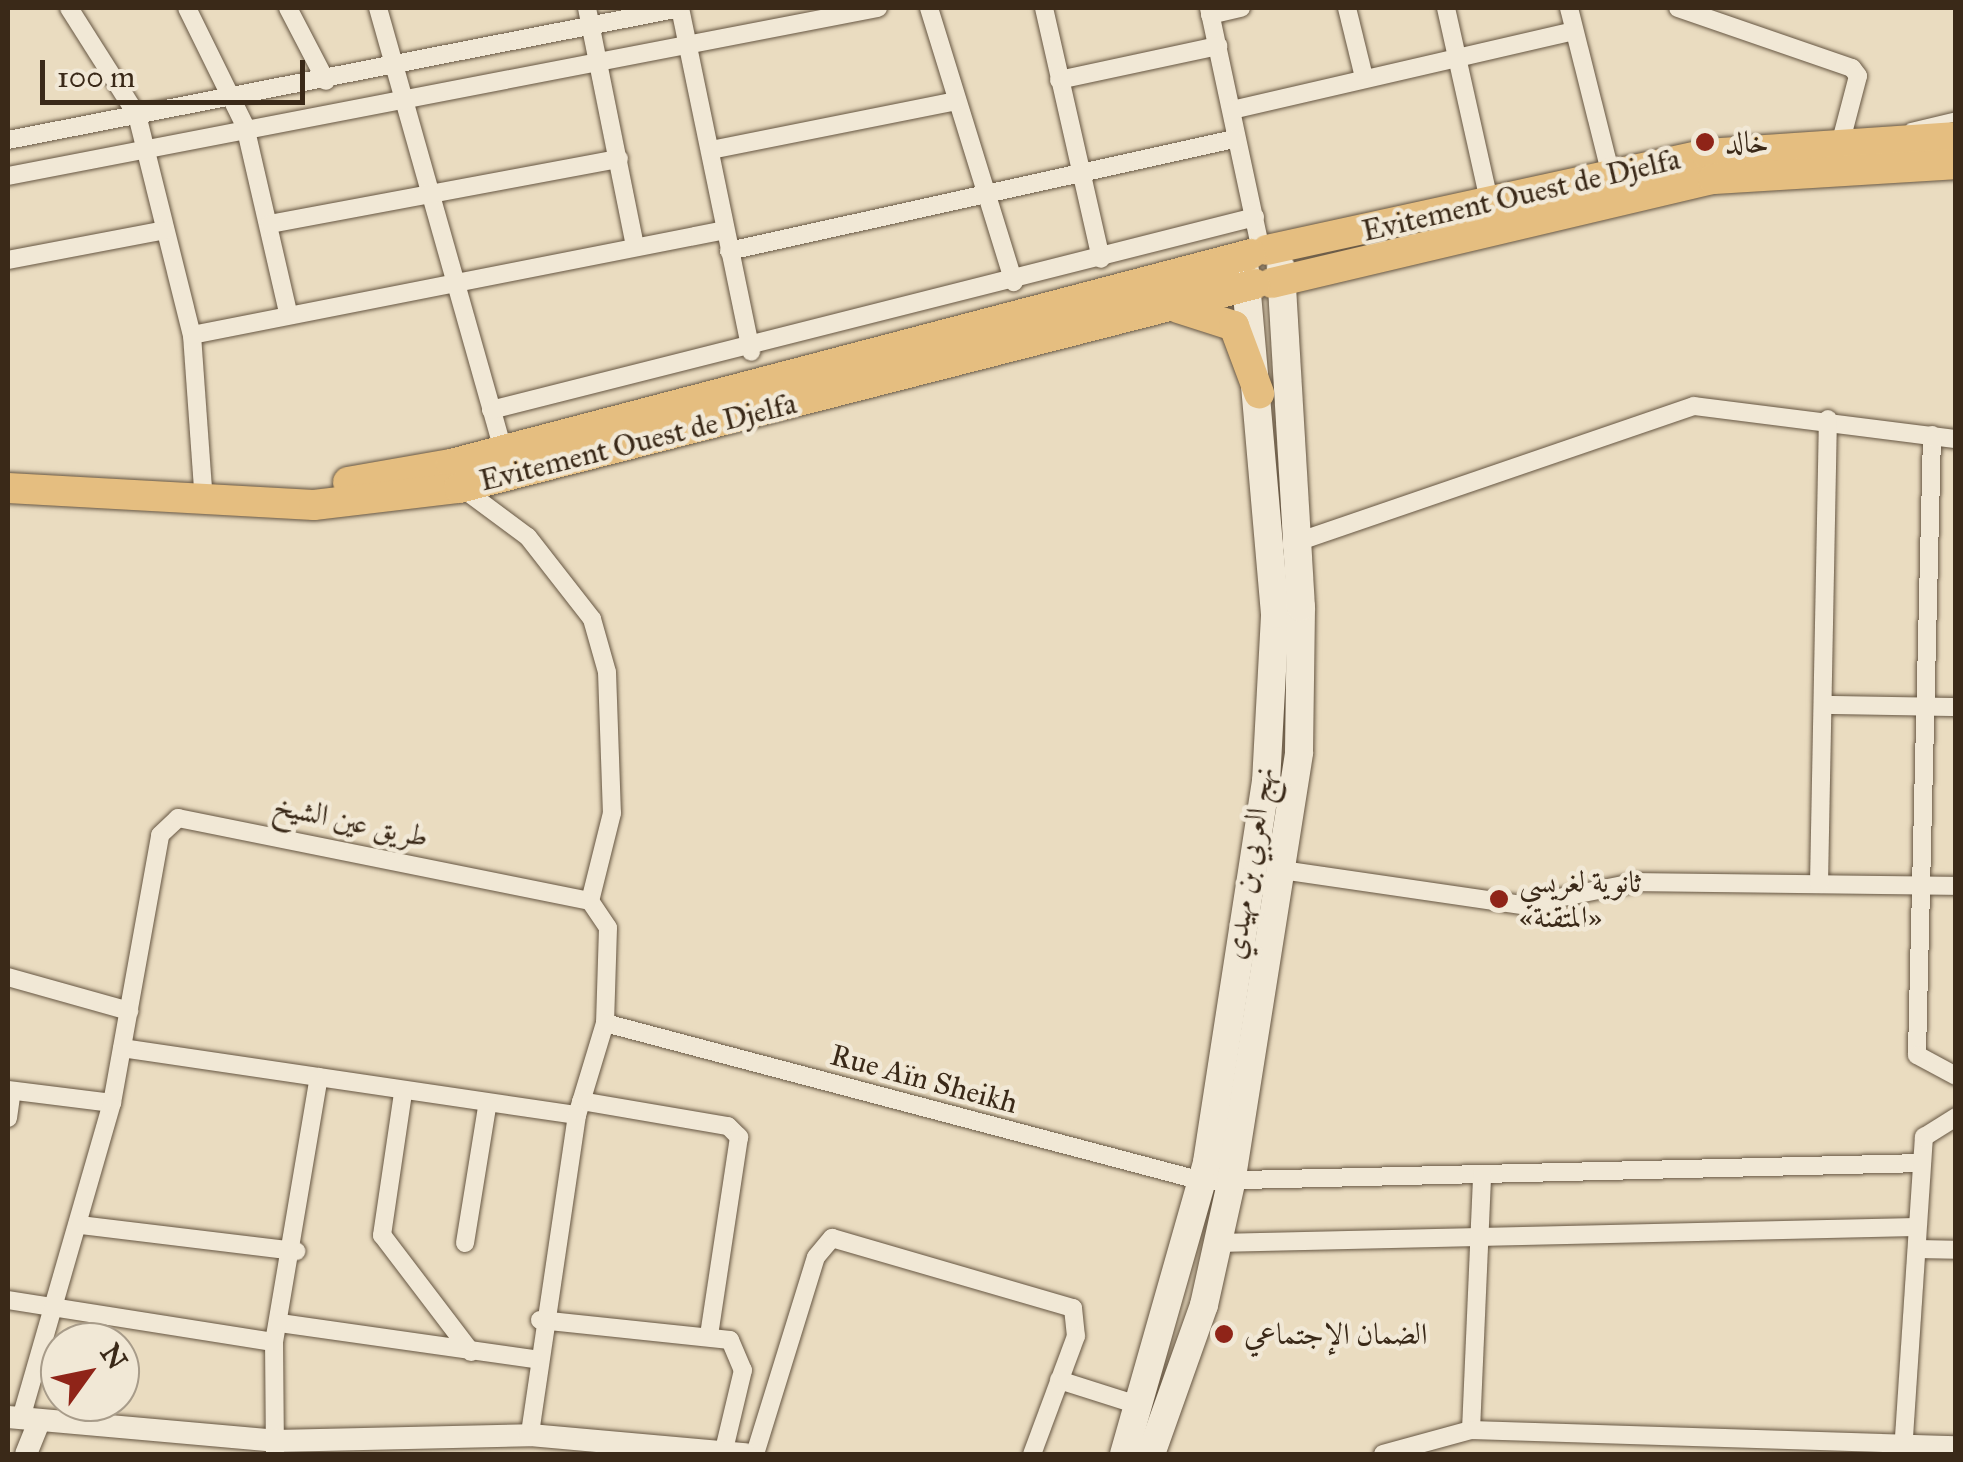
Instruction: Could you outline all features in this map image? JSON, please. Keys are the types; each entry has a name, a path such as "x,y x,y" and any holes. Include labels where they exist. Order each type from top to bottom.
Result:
{"highway":[{"name":"Evitement Ouest de Djelfa","path":"8,469 314,505 455,476 1155,308 1262,270 1489,200 1611,174 1850,140 1956,137"},
{"name":"Evitement Ouest de Djelfa","path":"455,476 502,451 1262,270 1713,179 1956,164"},
{"path":"1155,308 1208,311 1234,326 1259,392"},
{"name":"Evitement Ouest de Djelfa","path":"8,488 205,495"}],"main road":[{"name":"نهج العربي بن مهيدي","path":"1262,270 1259,392 1284,547"},
{"name":"نهج العربي بن مهيدي","path":"1150,1454 1217,1243 1231,1182 1268,868 1300,752 1262,270"},
{"name":"نهج العربي بن مهيدي","path":"1124,1454 1141,1406 1202,1180 1262,909"}],"street":[{"path":"69,8 136,115 192,335 205,495"},
{"path":"186,8 245,126 288,312"},
{"path":"288,8 326,81"},
{"path":"378,8 502,451"},
{"path":"587,8 635,246"},
{"path":"8,140 395,69 680,8 751,352"},
{"path":"8,176 245,126 403,100 878,8"},
{"path":"928,8 1014,282"},
{"path":"1044,8 1101,259"},
{"path":"1241,8 1210,11 1232,110 1234,138 1256,218 1262,270"},
{"path":"1346,8 1364,77"},
{"path":"1446,8 1489,200"},
{"path":"1569,8 1611,174"},
{"path":"1678,8 1852,68 1858,76 1850,140"},
{"path":"1232,110 1456,54 1573,31"},
{"path":"1059,80 1218,46"},
{"path":"711,150 956,101"},
{"path":"729,251 1081,177 1234,138"},
{"path":"270,224 428,190 619,159"},
{"path":"491,410 751,352 1256,218"},
{"path":"8,260 166,230"},
{"path":"192,335 453,279 725,230"},
{"path":"1284,547 1694,406 1828,419 1956,438"},
{"path":"1818,884 1828,706 1828,419"},
{"path":"1932,435 1917,1056 1956,1076"},
{"path":"455,476 528,537 592,619 606,672 612,813 590,901 608,928 604,1024 579,1108 540,1320 530,1435"},
{"path":"1828,706 1956,706"},
{"name":"طريق عين الشيخ","path":"23,1418 112,1103 160,835 178,818 590,901"},
{"path":"1268,868 1524,905 1638,882 1956,886"},
{"path":"8,978 129,1011"},
{"name":"Rue Aïn Sheikh","path":"604,1024 1202,1180 1922,1163"},
{"path":"122,1048 487,1107 579,1108 728,1126 739,1137 709,1335"},
{"path":"275,1448 274,1342 296,1250 319,1077"},
{"path":"8,1118 10,1090 112,1103"},
{"path":"403,1093 382,1235 470,1352"},
{"path":"465,1243 487,1107"},
{"path":"1904,1437 1922,1163 1931,1128 1956,1117"},
{"path":"1471,1430 1482,1174"},
{"path":"80,1224 296,1250"},
{"path":"1217,1243 1480,1230 1916,1227"},
{"path":"755,1454 816,1258 832,1238 1072,1308 1079,1321 1032,1454"},
{"path":"1917,1249 1956,1250"},
{"path":"8,1300 52,1313 274,1342"},
{"path":"26,1454 23,1418 275,1448 499,1446 530,1435 604,1446 720,1452 742,1358 730,1340 540,1320"},
{"path":"280,1323 534,1359"},
{"path":"1060,1380 1141,1406"},
{"path":"1383,1454 1471,1430 1875,1446 1904,1437 1956,1446"}],"lane":[{"path":"1850,140 1956,116"}],"place":[{"name":"خالد","path":"1705,142"},
{"name":"ثانوية لغريسي «المتقنة»","path":"1499,899"},
{"name":"الضمان الإجتماعي","path":"1224,1334"}]}
